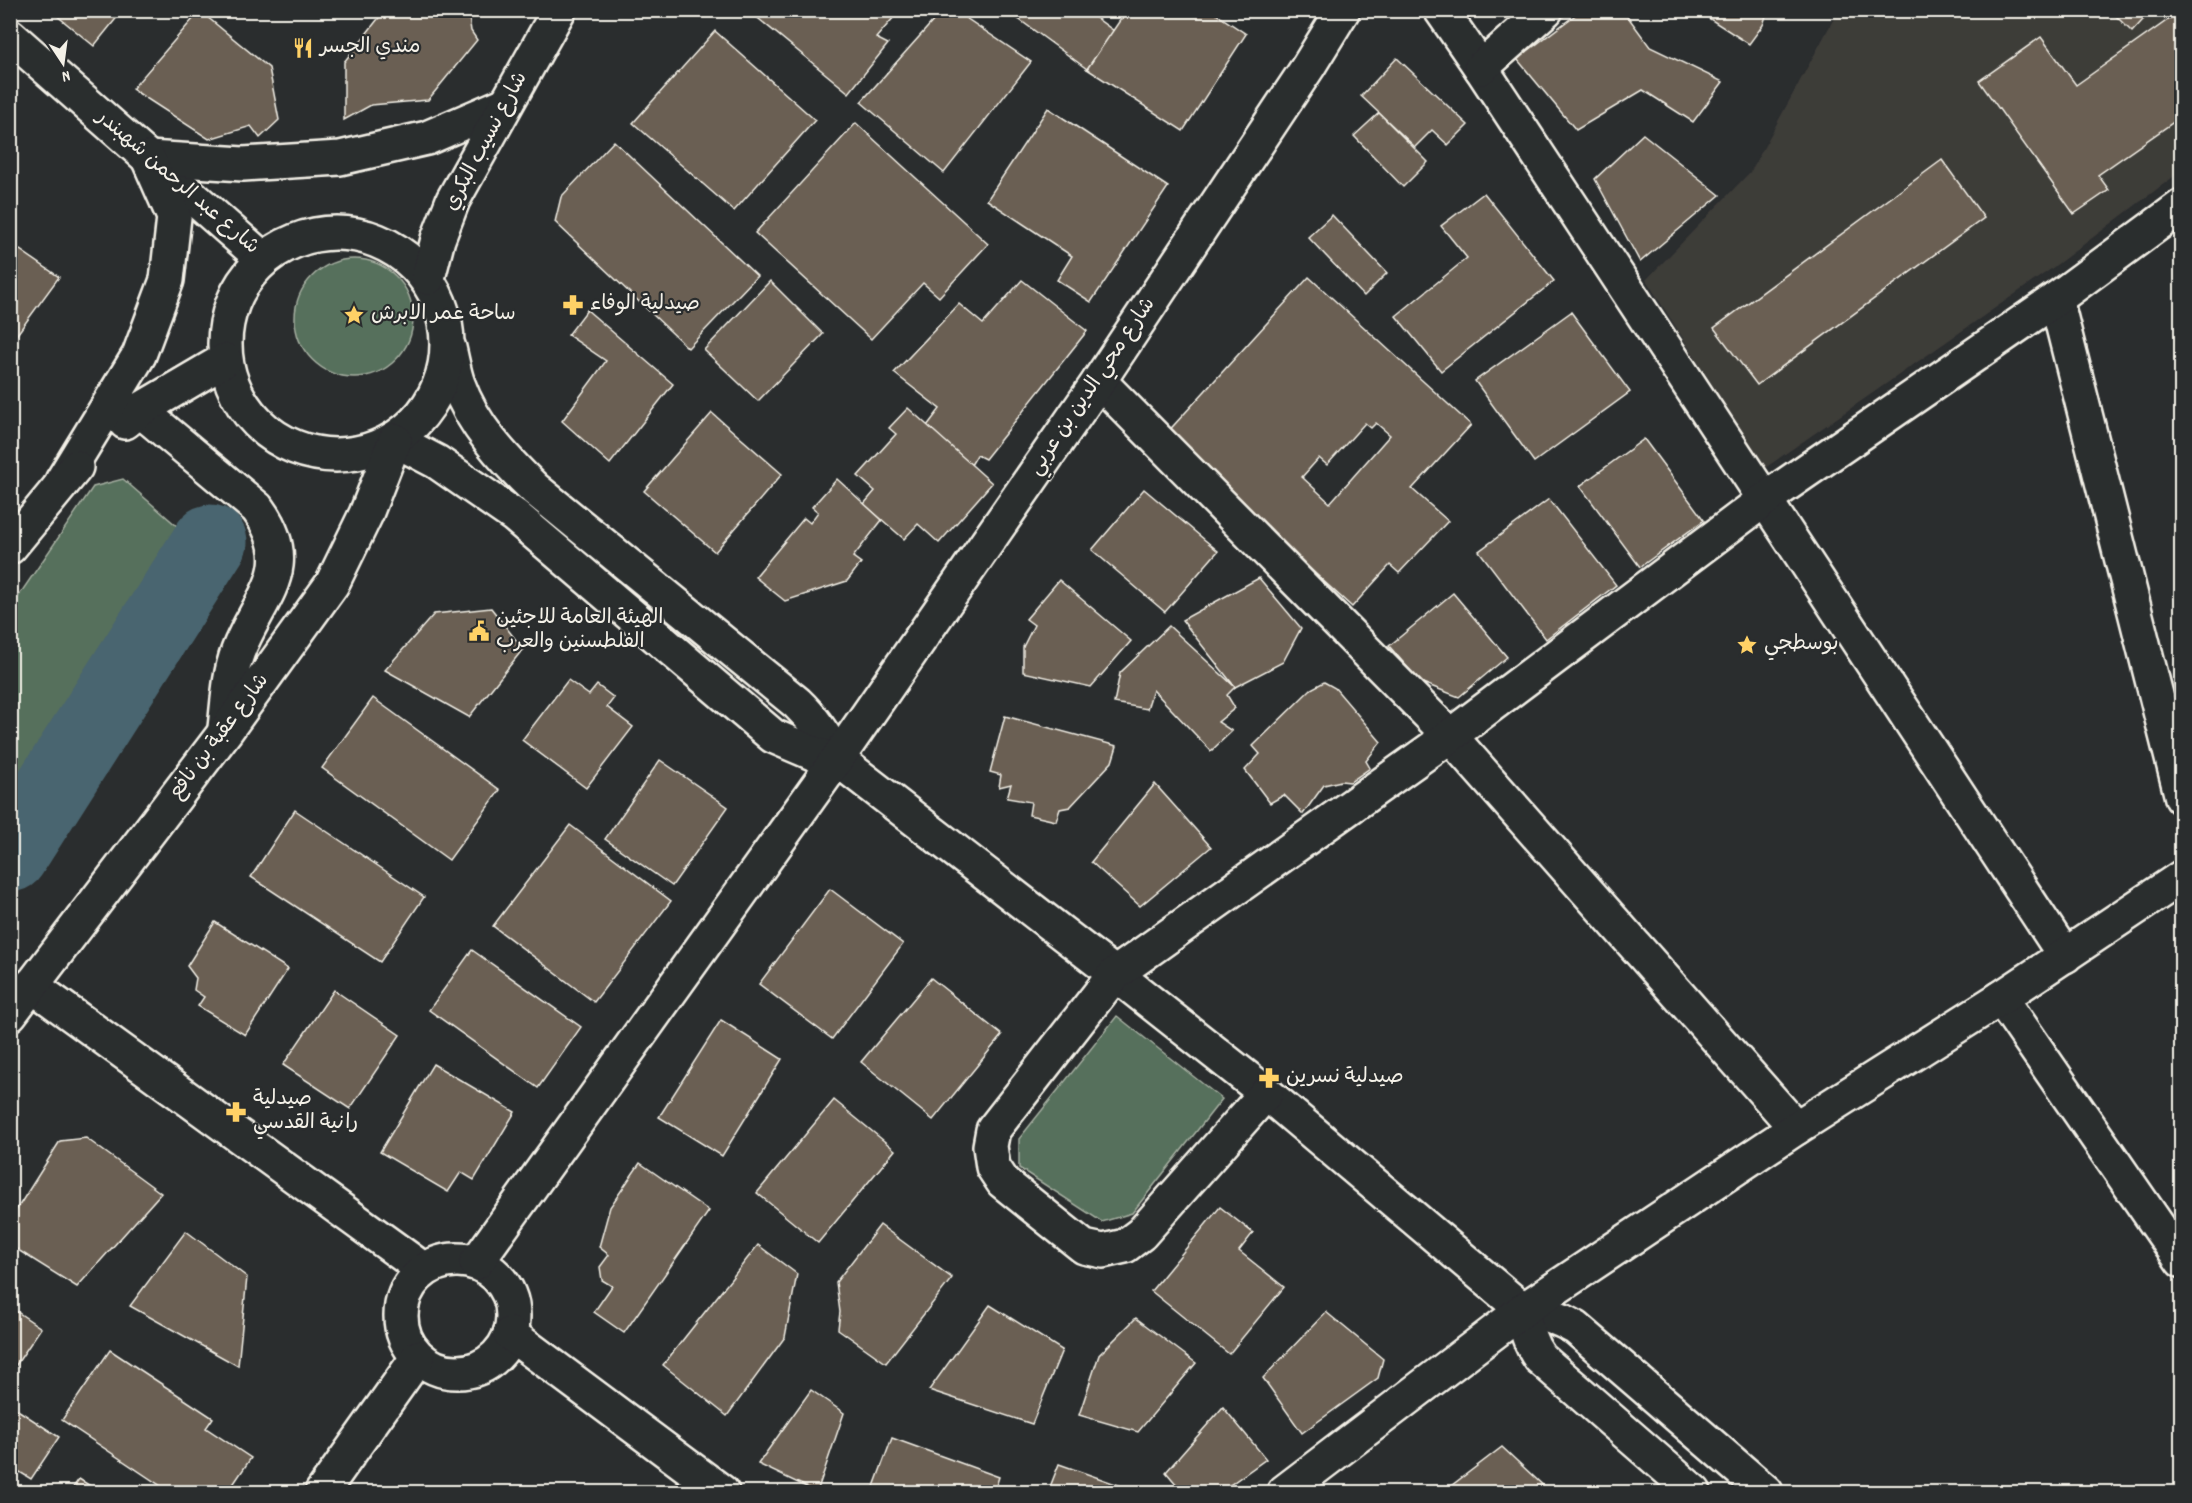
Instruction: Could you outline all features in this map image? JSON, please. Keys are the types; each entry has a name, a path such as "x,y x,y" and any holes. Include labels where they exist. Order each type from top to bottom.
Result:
{"street":[{"name":"شارع نسيب البكري","path":"428,278 438,239 453,200 559,10"},
{"name":"شارع محي الدين بن عربي","path":"476,1263 837,759 1099,381 1308,67 1343,10"},
{"path":"1441,10 2065,956"},
{"path":"1481,68 1546,10"},
{"name":"شارع عبد الرحمن شهبندر","path":"10,36 263,259"},
{"path":"62,481 139,355 167,280 174,217 148,158 243,164 340,158 427,138 506,105"},
{"path":"1266,1093 1141,1234 1125,1246 1103,1251 1084,1247 1003,1182 993,1167 990,1146 993,1130 1115,974 1450,736 1764,500 2056,299 2181,206"},
{"path":"449,348 441,384 423,416 395,440 361,453 323,456 288,446 258,424 236,395 225,360 226,322 240,287 263,259 295,240 332,232 368,237 401,253 428,278 444,312 449,348 458,385 474,418 505,460 535,489 797,703 814,719 826,736 837,759"},
{"path":"2056,299 2181,798"},
{"path":"10,547 62,481 97,444 140,410 225,360"},
{"path":"1099,381 1450,736 1796,1128"},
{"path":"140,410 257,508 269,525 276,544 277,565 272,584 244,638 233,669 225,732"},
{"path":"395,440 437,462 515,516 773,736 815,754 837,759 1266,1093 1523,1310 1541,1312 1559,1318 1576,1328 1766,1492"},
{"name":"شارع عقبة بن نافع","path":"10,1014 225,732 332,584 366,514 395,440"},
{"path":"1284,1492 1523,1310 1796,1128 2065,956 2181,877"},
{"path":"31,985 424,1270"},
{"path":"2001,998 2181,1261"},
{"path":"458,1260 476,1263 491,1272 504,1284 511,1300 513,1317 510,1334 501,1350 488,1363 470,1371 452,1372 434,1367 418,1357 408,1344 402,1328 400,1312 404,1295 424,1270 441,1262 458,1260"},
{"path":"1523,1310 1525,1329 1532,1347 1540,1358 1694,1492"},
{"path":"510,1334 722,1492"},
{"path":"322,1492 418,1357"}],"shaded area":[{"path":"1838,11 2181,11 2181,171 2051,269 1765,468 1646,280 1751,171"}],"green space":[{"path":"354,259 365,260 387,269 403,285 412,307 412,329 403,351 387,367 365,376 354,377 343,376 321,367 305,351 296,329 295,318 296,307 305,285 321,269 343,260"},
{"path":"123,479 178,527 11,802 11,607 93,487"},
{"path":"1117,1016 1222,1099 1132,1213 1102,1222 1019,1168 1019,1139"}],"building":[{"path":"50,10 123,10 94,46"},
{"path":"385,10 468,10 471,31 477,40 428,100 371,105 344,120 344,62"},
{"path":"748,10 900,10 876,38 888,44 849,93"},
{"path":"943,10 954,10 1031,62 944,173 861,102"},
{"path":"1006,10 1085,10 1114,31 1087,69"},
{"path":"1127,10 1210,10 1246,34 1183,131 1087,69"},
{"path":"1582,10 1623,10 1650,47 1723,82 1693,122 1643,90 1576,130 1517,59"},
{"path":"1696,10 1768,10 1763,25 1749,44"},
{"path":"2110,10 2150,10 2151,11 2132,32"},
{"path":"2182,10 2182,116 2098,175 2109,190 2074,214 1979,81 2041,37 2076,85"},
{"path":"200,11 269,68 279,120 260,138 251,126 209,139 132,89"},
{"path":"715,31 815,120 734,211 633,123"},
{"path":"1397,58 1468,125 1448,145 1432,130 1415,147 1361,96"},
{"path":"1048,108 1168,187 1091,302 1057,280 1072,256 987,200"},
{"path":"1379,113 1428,162 1403,187 1354,136"},
{"path":"856,123 988,244 939,297 923,283 871,339 755,233"},
{"path":"1643,134 1720,195 1640,262 1595,179"},
{"path":"614,141 757,276 688,348 555,222 561,197"},
{"path":"1942,160 1984,218 1757,385 1714,328"},
{"path":"1484,193 1554,281 1441,371 1396,316 1467,258 1441,226"},
{"path":"1332,215 1387,273 1364,296 1308,237"},
{"path":"10,243 59,277 10,344"},
{"path":"1309,277 1471,425 1412,489 1448,521 1399,573 1390,565 1352,607 1164,436","holes":["1365,423 1371,428 1376,423 1390,435 1330,503 1302,477 1319,458 1327,465"]},
{"path":"1022,280 1087,331 985,459 977,455 971,465 927,426 940,409 894,373 959,304 983,324"},
{"path":"770,281 823,334 758,401 704,350"},
{"path":"587,310 673,384 610,464 562,421 606,361 568,335"},
{"path":"1571,312 1630,392 1534,462 1475,381"},
{"path":"908,408 992,483 939,543 918,524 904,539 864,504 875,491 858,476 896,434 889,428"},
{"path":"712,413 782,474 715,552 644,491"},
{"path":"1644,439 1704,520 1640,567 1580,486"},
{"path":"837,479 882,520 853,557 861,563 847,581 785,601 755,577 804,518 810,523 818,512 812,507"},
{"path":"1144,489 1218,551 1165,612 1092,550"},
{"path":"1549,499 1616,585 1546,639 1479,551"},
{"path":"1259,578 1301,628 1283,662 1235,687 1182,620"},
{"path":"1059,580 1131,641 1091,687 1023,672 1023,647 1034,625 1026,619"},
{"path":"1453,593 1507,657 1459,697 1420,682 1389,646"},
{"path":"491,608 523,649 469,717 385,670 434,614"},
{"path":"1169,626 1235,687 1227,695 1235,708 1218,722 1232,731 1211,751 1153,690 1147,709 1114,703 1120,673"},
{"path":"568,680 589,695 597,685 614,698 607,707 633,727 586,788 522,740"},
{"path":"1324,682 1335,688 1381,742 1366,761 1370,768 1350,782 1341,781 1324,785 1303,814 1284,795 1270,803 1245,770 1260,754 1253,746 1311,689"},
{"path":"373,698 500,790 449,860 322,768"},
{"path":"1005,716 1117,746 1112,762 1070,807 1060,809 1056,821 1029,815 1031,802 1007,798 1011,784 999,787 1001,775 990,772"},
{"path":"660,760 728,807 672,886 605,839"},
{"path":"1155,784 1211,847 1140,906 1091,862"},
{"path":"295,810 424,897 380,962 251,877"},
{"path":"570,825 671,901 594,1002 493,926"},
{"path":"830,889 903,944 832,1039 759,984"},
{"path":"215,922 288,969 245,1035 198,1006 204,997 194,990 196,978 187,966"},
{"path":"472,950 581,1027 538,1088 429,1010"},
{"path":"931,978 1002,1035 933,1120 861,1062"},
{"path":"334,990 400,1035 350,1109 283,1065"},
{"path":"721,1020 782,1059 722,1156 659,1117"},
{"path":"433,1064 515,1112 474,1180 461,1172 448,1192 380,1152"},
{"path":"834,1100 895,1150 818,1243 757,1193"},
{"path":"86,1138 161,1193 77,1287 10,1245 10,1220 60,1141"},
{"path":"640,1163 709,1211 624,1333 594,1312 612,1286 602,1280 600,1267 609,1255 599,1247 610,1207"},
{"path":"1220,1207 1253,1233 1239,1251 1284,1287 1229,1354 1151,1291"},
{"path":"880,1225 952,1278 886,1363 838,1329 840,1312 836,1282"},
{"path":"186,1231 247,1277 238,1366 130,1306"},
{"path":"758,1245 797,1274 785,1337 727,1416 663,1365"},
{"path":"990,1305 1062,1350 1032,1424 929,1390"},
{"path":"10,1307 41,1328 10,1374"},
{"path":"1326,1312 1383,1359 1378,1378 1302,1433 1263,1378"},
{"path":"1136,1318 1196,1363 1138,1432 1079,1415 1099,1355"},
{"path":"110,1350 213,1418 206,1428 251,1458 228,1492 170,1492 62,1420"},
{"path":"811,1390 844,1413 817,1492 758,1464"},
{"path":"10,1405 59,1437 31,1479 10,1466"},
{"path":"1223,1407 1266,1459 1220,1492 1183,1492 1166,1472"},
{"path":"892,1438 999,1477 994,1492 872,1492"},
{"path":"1502,1447 1550,1492 1443,1492"},
{"path":"1059,1464 1133,1490 1134,1492 1048,1492"},
{"path":"79,1479 100,1492 70,1492"}],"waterway":[{"path":"10,855 210,542"}],"place":[{"name":"مندي الجسر","path":"303,48"},
{"name":"صيدلية الوفاء","path":"573,305"},
{"name":"ساحة عمر الابرش","path":"354,315"},
{"name":"الهيئة العامة للاجئين الفلطسنين والعرب","path":"479,631"},
{"name":"بوسطجي","path":"1747,645"},
{"name":"صيدلية نسرين","path":"1269,1078"},
{"name":"صيدلية رانية القدسي","path":"236,1112"}]}
